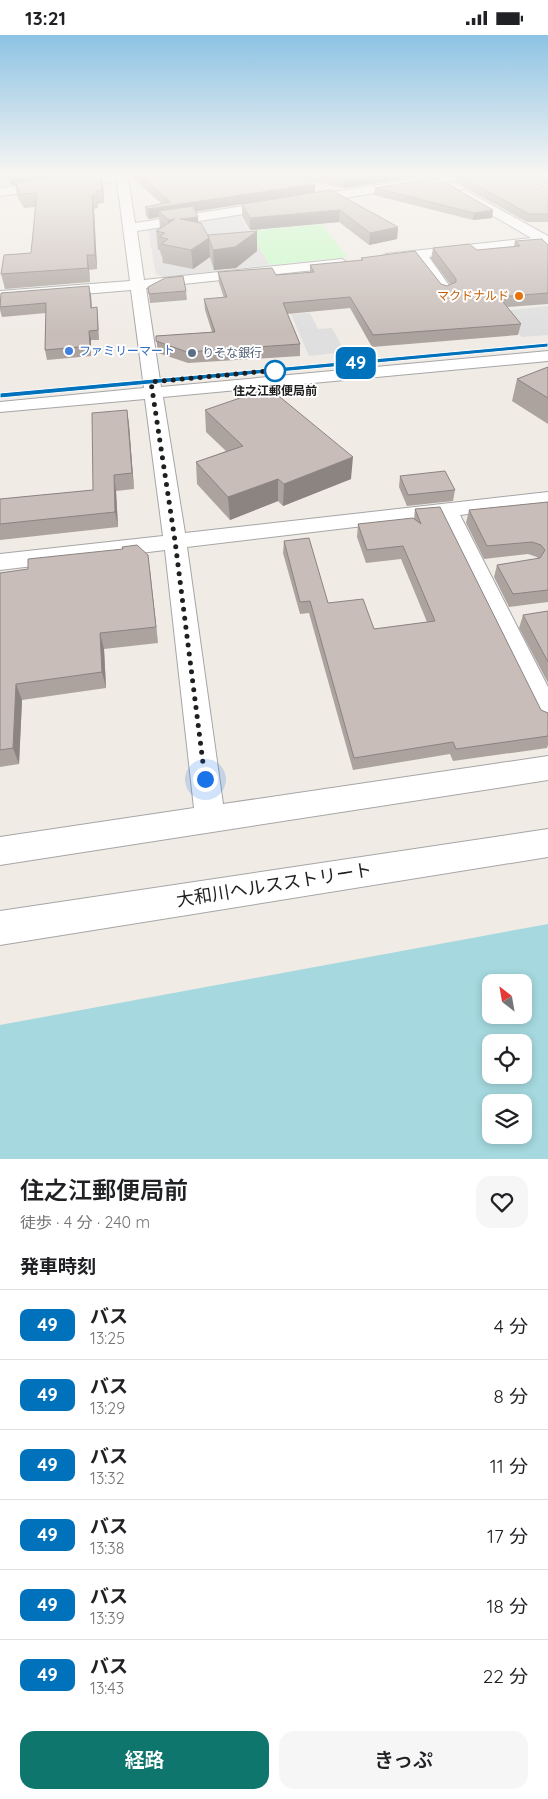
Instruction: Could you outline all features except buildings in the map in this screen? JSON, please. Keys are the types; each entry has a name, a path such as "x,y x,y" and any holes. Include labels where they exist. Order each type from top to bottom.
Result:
{"street":[{"path":"139,226 129,228 175,541 210,819"},
{"path":"522,226 548,241"},
{"path":"371,260 548,241"},
{"path":"420,254 446,291"},
{"path":"0,296 137,285 351,262"},
{"path":"0,407 152,387 548,345"},
{"path":"0,396 152,387 548,356"},
{"path":"0,562 548,498"},
{"path":"446,509 476,570 510,618 539,675 548,714"},
{"path":"476,570 502,567"},
{"path":"0,851 548,768"},
{"name":"大和川ヘルスストリート","path":"0,928 548,843"}],"shaded area":[{"path":"247,226 270,265 163,277 156,274 148,230 153,227"},
{"path":"548,306 548,335 522,337 500,311"},
{"path":"310,313 318,329 332,328 345,352 309,356 291,314"}],"green space":[{"path":"296,226 324,226 347,257 270,265 249,231"}],"water":[{"path":"548,924 548,1159 0,1159 0,1025"}],"bus line":[{"name":"49","path":"0,396 548,345"}],"place":[{"name":"マクドナルド","path":"519,296"},
{"name":"ファミリーマート","path":"69,351"},
{"name":"りそな銀行","path":"192,353"},
{"name":"住之江郵便局前","path":"275,371"}],"route":[{"path":"205,779 175,541 151,382 279,370 275,371"}]}
